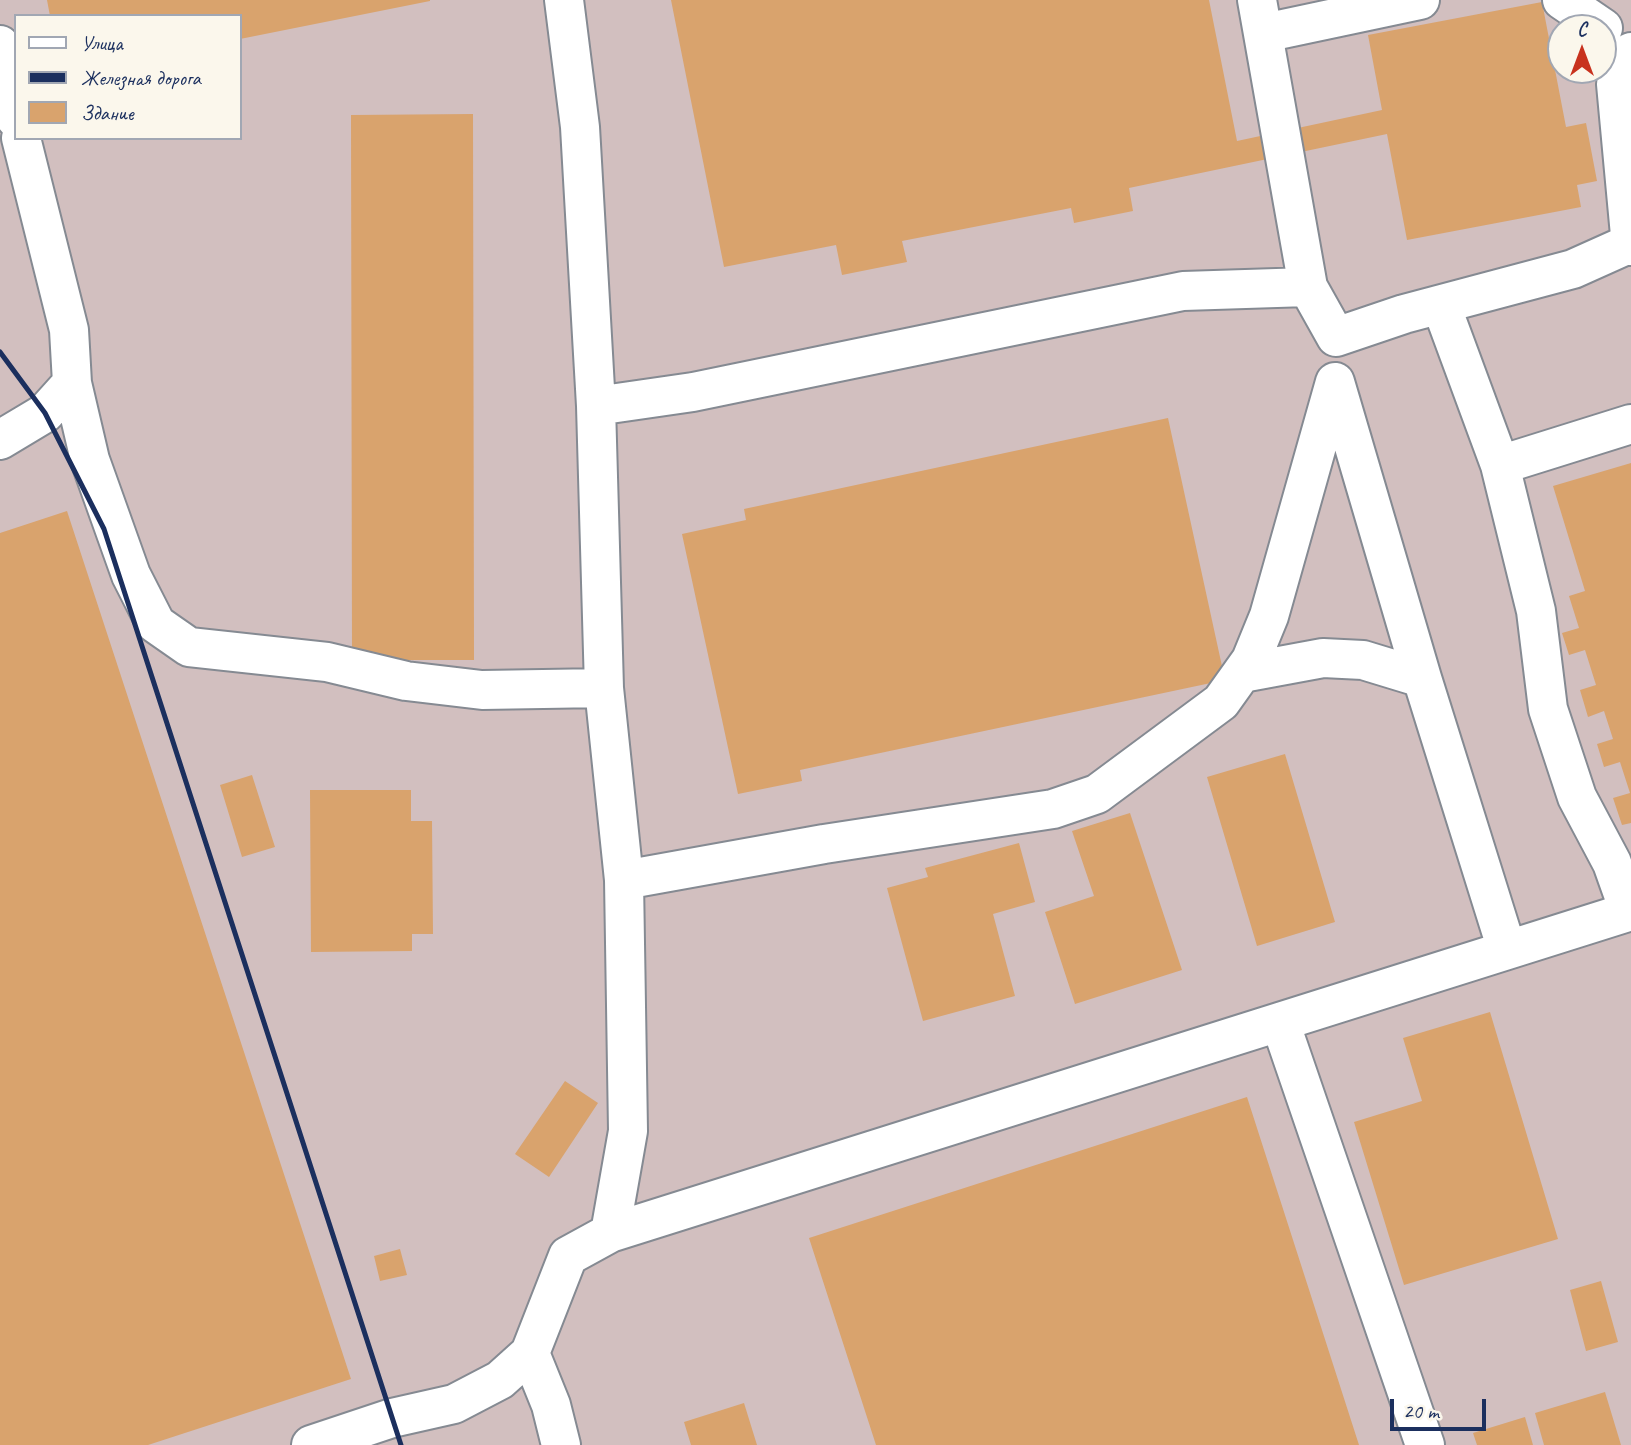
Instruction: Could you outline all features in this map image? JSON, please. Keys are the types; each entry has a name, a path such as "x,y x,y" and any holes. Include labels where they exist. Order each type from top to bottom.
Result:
{"lane":[{"path":"564,0 580,127 596,406 604,688 624,880 628,1131 610,1233"},
{"path":"624,880 824,844 1053,809 1097,794 1221,702 1251,660 1269,616 1335,382 1336,337 1308,287 1260,17 1420,0"},
{"path":"1562,0 1581,14"},
{"path":"0,45 14,102"},
{"path":"1336,337 1573,269 1630,244 1616,84"},
{"path":"22,140 69,330 72,383 90,460 131,575 156,624 189,647 327,662 406,681 482,690 604,688"},
{"path":"596,406 693,392 1183,290 1308,287"},
{"path":"311,1445 392,1418 454,1404 500,1380 530,1353 568,1256 610,1233 1630,911 1612,863 1577,797 1548,709 1536,611 1500,465 1441,305"},
{"path":"1335,382 1422,678 1507,950"},
{"path":"0,440 45,413 72,383"},
{"path":"1500,465 1631,424"},
{"path":"1242,673 1323,658 1363,660 1422,678"},
{"path":"1280,1022 1425,1445"},
{"path":"530,1353 551,1405 561,1445"}],"shaded area":[{"path":"0,0 1631,0 1631,1445 0,1445"}],"building":[{"path":"47,0 430,0 242,39 242,14 50,14"},
{"path":"671,0 1209,0 1237,141 1382,110 1368,35 1542,2 1547,28 1547,84 1558,84 1566,127 1586,123 1597,181 1577,185 1581,207 1407,240 1387,134 1129,188 1133,211 1074,223 1071,208 902,241 907,262 842,275 836,245 724,267"},
{"path":"473,114 474,660 352,660 351,115"},
{"path":"1168,418 1225,680 800,770 802,781 738,794 682,534 746,520 744,509"},
{"path":"1631,463 1631,823 1622,825 1613,798 1630,793 1620,762 1604,767 1597,744 1613,739 1604,711 1588,717 1580,690 1596,685 1585,650 1569,655 1562,633 1579,628 1569,596 1585,591 1553,486"},
{"path":"67,511 351,1379 148,1445 0,1445 0,533"},
{"path":"1285,754 1335,922 1257,946 1207,777"},
{"path":"252,775 275,847 242,857 220,785"},
{"path":"310,790 411,790 411,821 432,821 433,934 412,934 412,951 311,952"},
{"path":"1130,813 1182,970 1075,1004 1045,912 1094,896 1072,831"},
{"path":"1019,843 1035,902 993,914 1015,996 923,1021 887,888 928,877 925,868"},
{"path":"1490,1012 1558,1239 1404,1285 1354,1122 1422,1101 1403,1038"},
{"path":"565,1081 598,1103 549,1177 515,1154"},
{"path":"1247,1097 1359,1445 876,1445 809,1238"},
{"path":"400,1249 407,1275 380,1281 374,1256"},
{"path":"1601,1281 1618,1342 1586,1351 1570,1290"},
{"path":"1605,1392 1621,1445 1544,1445 1535,1413"},
{"path":"744,1403 757,1445 691,1445 684,1422"},
{"path":"1525,1417 1533,1445 1477,1445 1473,1433"}],"railway":[{"path":"0,352 45,413 104,529 401,1445"}]}
